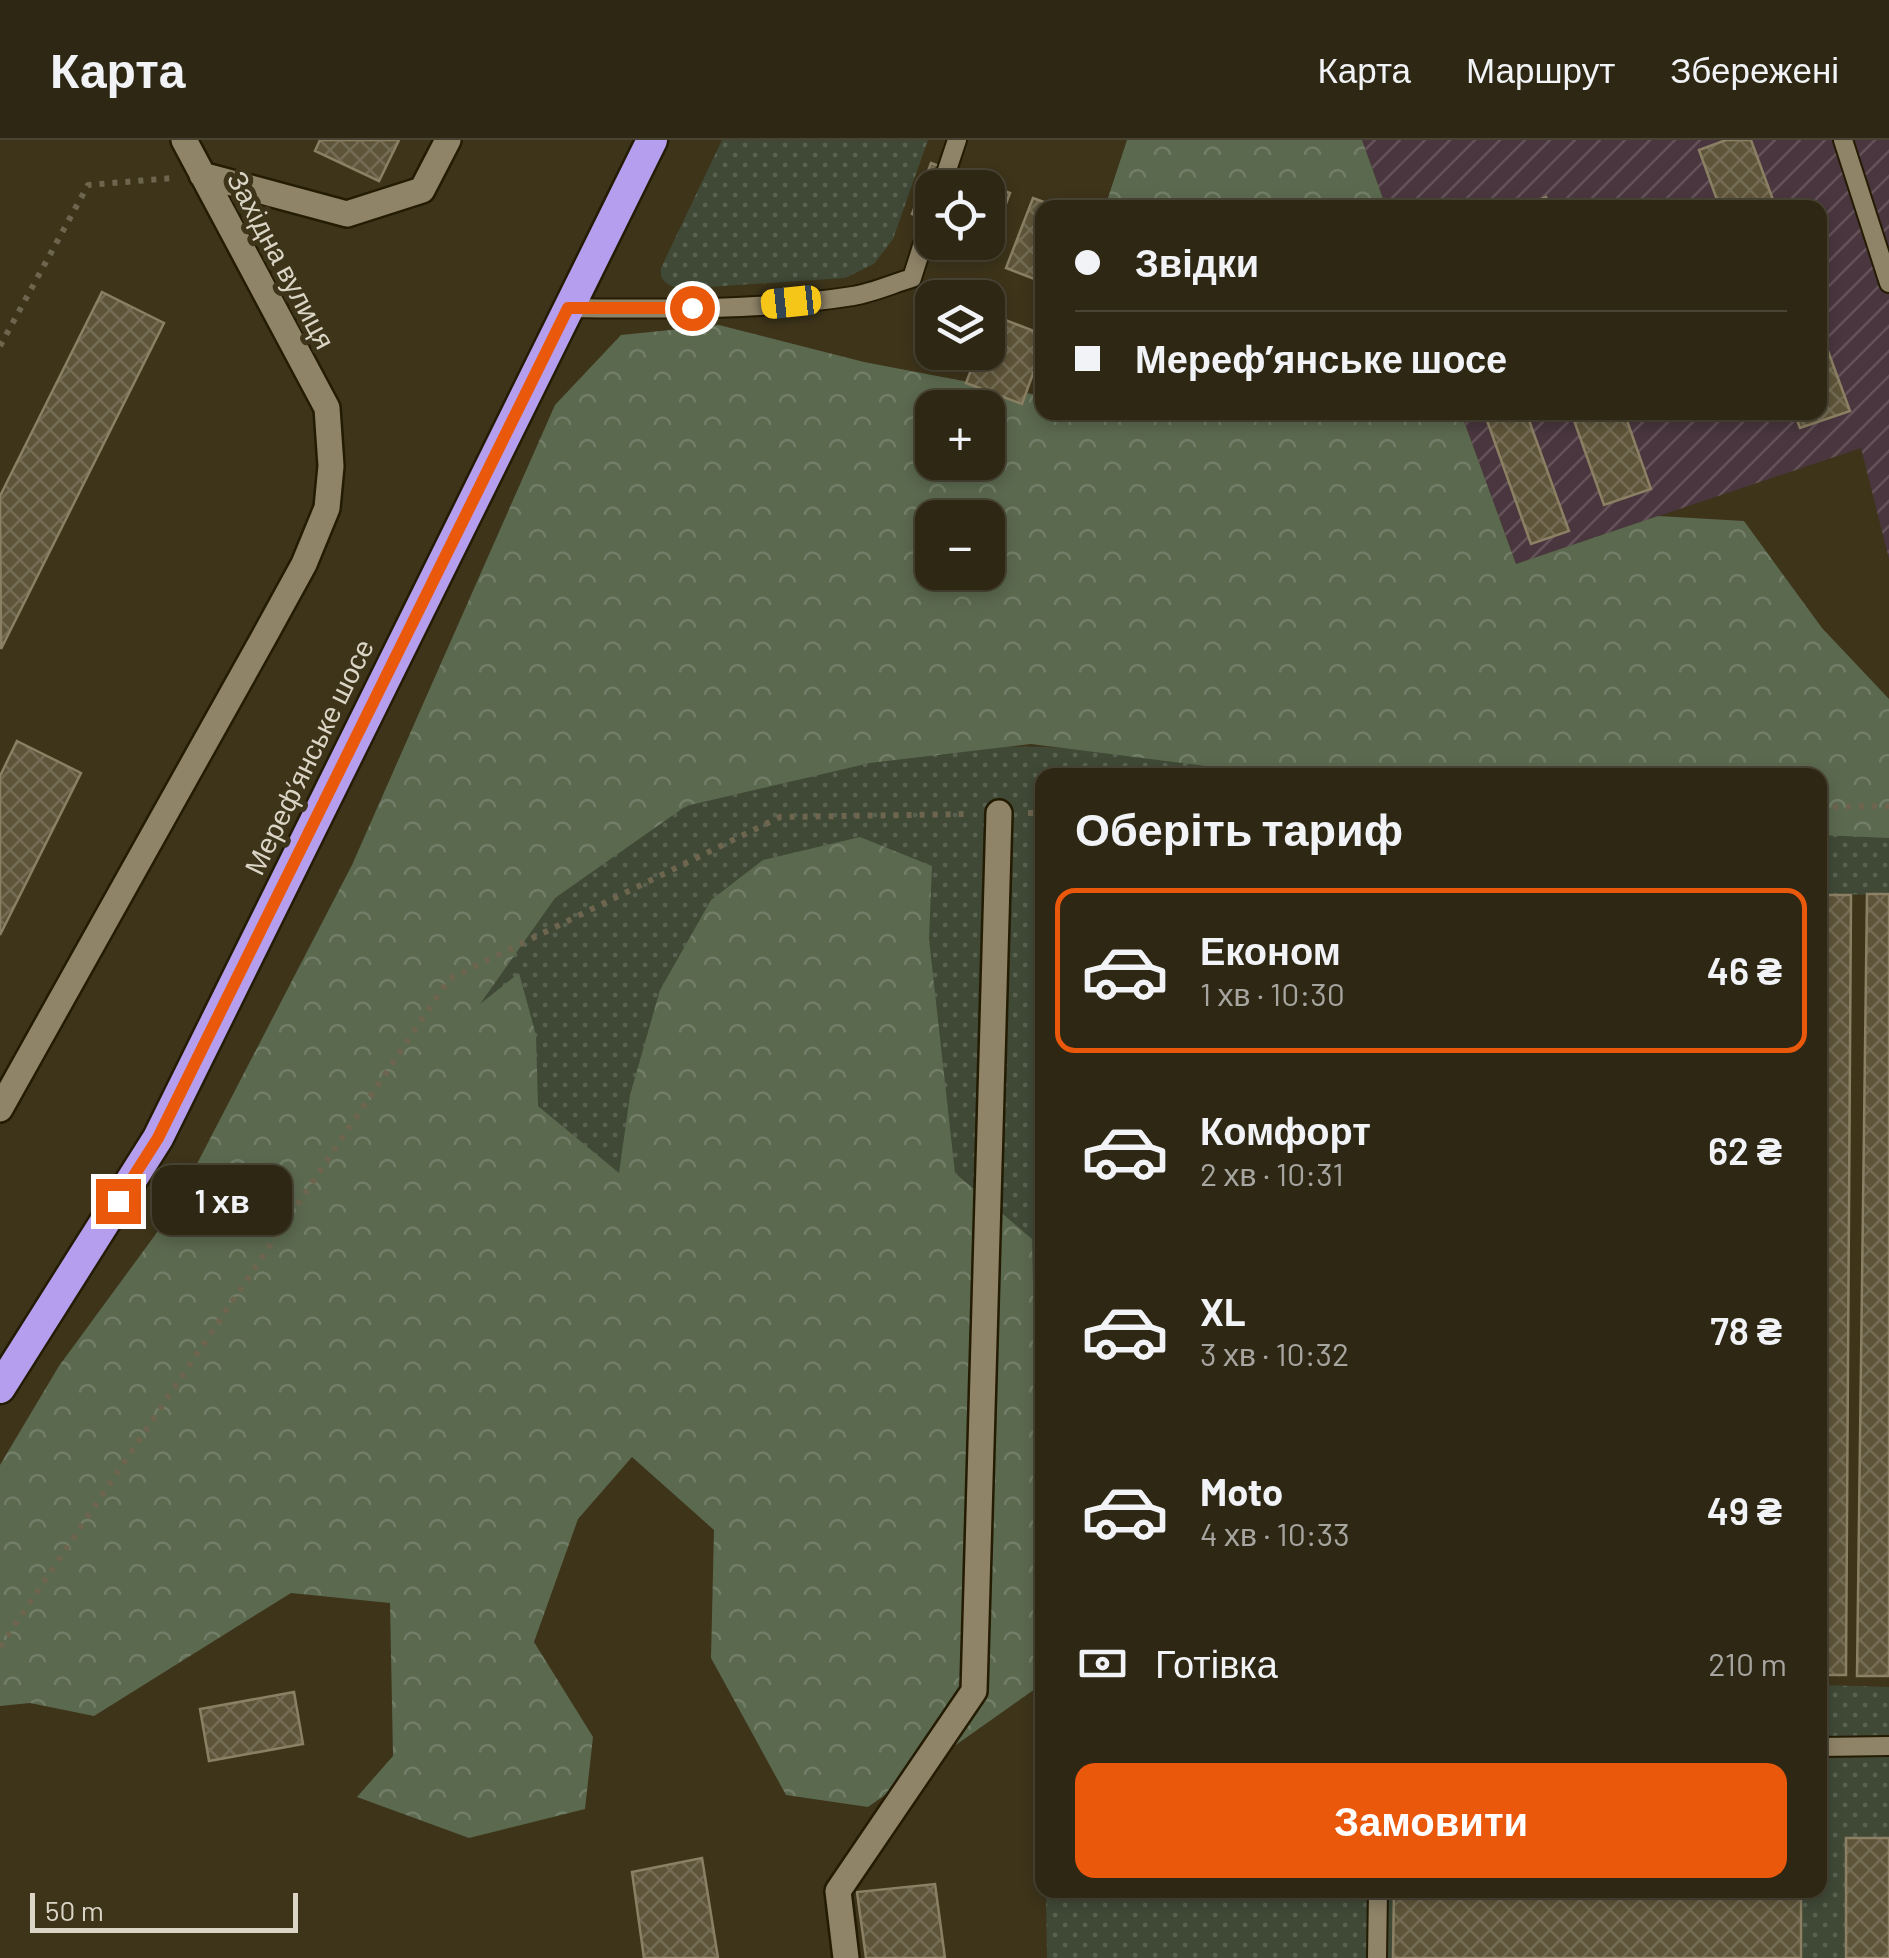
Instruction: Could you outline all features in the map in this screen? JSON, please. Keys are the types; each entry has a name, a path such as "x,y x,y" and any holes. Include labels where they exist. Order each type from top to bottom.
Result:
{"highway":[{"name":"Мереф’янське шосе","path":"0,1388 158,1138 652,140"}],"street":[{"name":"Західна вулиця","path":"0,1110 304,564 327,508 331,466 327,408 184,140"},
{"path":"202,176 348,214 422,190 448,140"},
{"path":"846,1958 838,1891 974,1691 999,814"}],"lane":[{"path":"947,170 957,140"},
{"path":"1844,140 1889,284"},
{"path":"568,308 658,310 856,296 912,278 918,260"},
{"path":"1827,1746 1889,1746"},
{"path":"1377,1958 1378,1898"}],"path":[{"path":"0,346 88,185 202,176"},
{"path":"1827,806 1889,806"},
{"path":"0,1647 448,979 780,817 1035,813"}],"shaded area":[{"path":"1362,140 1889,140 1889,559 1861,448 1516,564 1464,420 1827,420 1827,200 1383,200"}],"green space":[{"path":"722,140 928,140 893,239 874,264 845,278 679,289 663,279 661,268"},
{"path":"1127,140 1362,140 1383,200 1107,200"},
{"path":"719,325 864,362 1035,395 1035,420 1464,420 1516,564 1658,516 1744,521 1822,628 1889,699 1889,838 1827,835 1827,768 1221,768 1031,744 870,763 686,806 555,898 480,1004 519,973 536,1035 538,1106 619,1173 630,1095 660,990 711,900 763,860 860,837 932,866 929,939 955,1173 1032,1239 1035,1689 868,1807 786,1795 711,1658 714,1530 632,1457 578,1519 534,1642 593,1737 585,1809 469,1838 357,1797 393,1756 390,1603 291,1593 94,1716 30,1703 0,1706 0,1465 59,1366 172,1212 352,865 555,405 621,335"},
{"path":"705,742 1050,747 1294,768 1035,768 1035,1551 745,1334 492,1218 445,941"},
{"path":"1827,814 1889,819 1889,895 1827,894"},
{"path":"1827,1685 1889,1687 1889,1958 1047,1958 1046,1898 1827,1898"}],"building":[{"path":"320,140 399,140 379,181 315,151"},
{"path":"1726,140 1751,140 1773,200 1717,200 1699,150"},
{"path":"931,163 949,170 928,170"},
{"path":"1033,198 1038,200 1035,200 1035,279 1006,268"},
{"path":"102,292 164,323 1,649 0,496"},
{"path":"1005,320 1035,331 1035,368 1022,404 1005,398 1005,390 985,390 966,383 971,370 1005,370"},
{"path":"1827,348 1850,411 1827,419"},
{"path":"1487,420 1529,420 1569,531 1531,544"},
{"path":"1574,420 1627,420 1651,489 1604,505"},
{"path":"1797,420 1824,420 1800,428"},
{"path":"17,741 81,773 0,935 0,776"},
{"path":"1867,894 1889,894 1889,1676 1857,1676"},
{"path":"1827,895 1851,895 1846,1675 1827,1675"},
{"path":"294,1692 303,1744 209,1761 200,1709"},
{"path":"1846,1838 1889,1838 1889,1958 1846,1958"},
{"path":"702,1858 718,1958 644,1958 632,1872"},
{"path":"935,1884 945,1958 866,1958 857,1892"},
{"path":"1394,1898 1801,1898 1801,1958 1393,1958"}],"route":[{"path":"118,1201 158,1138 568,308 692,308"}]}
